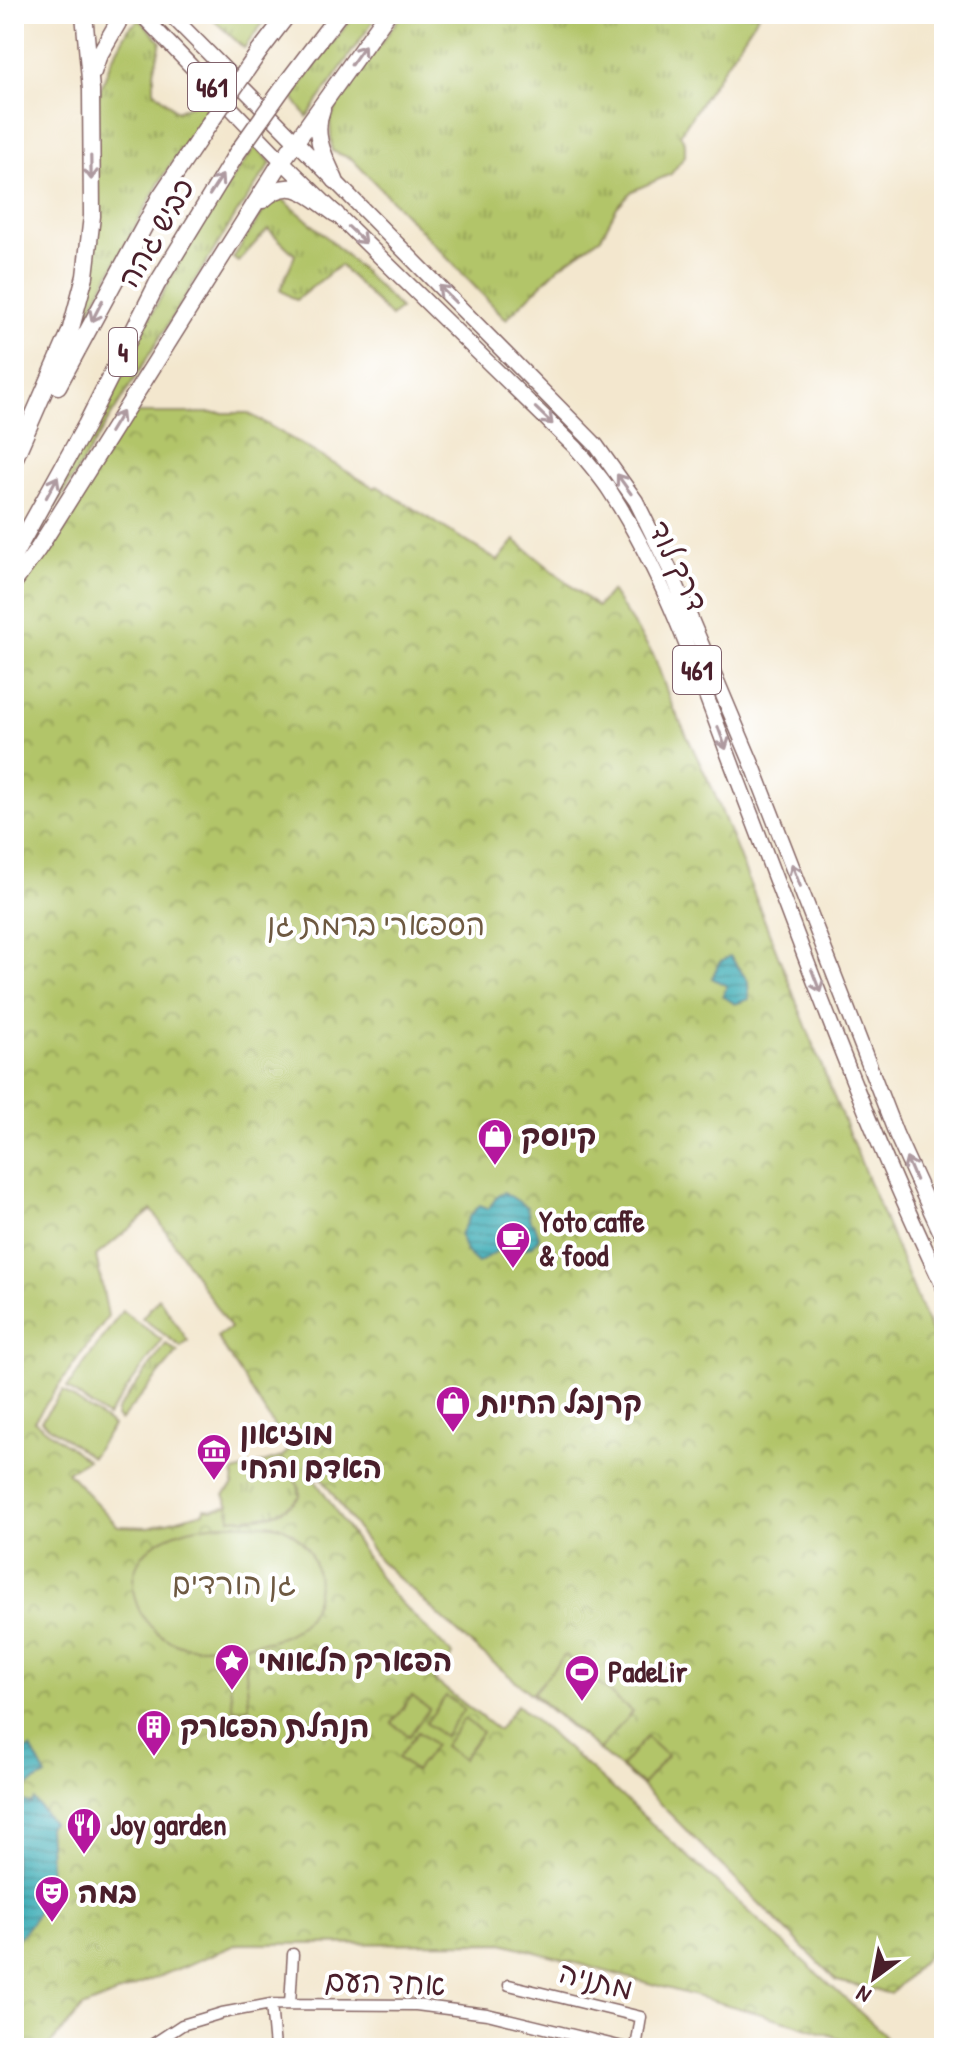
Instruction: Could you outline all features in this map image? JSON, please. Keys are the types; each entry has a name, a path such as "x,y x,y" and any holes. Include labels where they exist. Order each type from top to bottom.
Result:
{"highway":[{"path":"14,460 80,301 92,216 91,90 84,14"},
{"path":"91,90 98,57 123,14"},
{"name":"כביש גהה","path":"14,468 113,280 167,186 288,14"},
{"name":"כביש גהה","path":"14,555 86,425 157,284 237,153 339,14"},
{"path":"14,582 38,549 282,161 387,14"},
{"path":"328,98 320,114 318,134 320,148 335,180"},
{"path":"189,307 218,269 263,199 272,191 289,186 304,192 336,214"}],"main road":[{"name":"דרך לוד","path":"141,14 282,161 576,448 616,501 642,548 691,654 855,1086 899,1192 944,1288"},
{"name":"דרך לוד","path":"170,14 596,445 636,501 671,572 755,771 896,1134 944,1240"}],"street":[{"path":"290,2004 293,1954"},
{"name":"מתניה","path":"509,1985 641,2017 636,2048"},
{"path":"271,2004 275,2048"},
{"name":"אחד העם","path":"147,2048 182,2025 222,2013 271,2004 290,2004 416,2005 487,2014 627,2048"}],"green space":[{"path":"207,14 270,14 244,48"},
{"path":"355,14 378,14 307,117 292,96"},
{"path":"402,14 759,14 680,134 685,143 685,156 671,174 632,191 617,207 601,237 559,267 506,319 352,159 332,151 330,122 337,105"},
{"path":"140,20 161,41 154,72 154,90 176,111 191,105 213,103 164,174 68,350 82,316 97,99 111,61 129,28"},
{"path":"256,146 271,163 27,552 197,228"},
{"path":"281,198 342,251 400,309 391,317 340,265 296,300 280,290 295,255 268,229 238,262 233,258 267,206"},
{"name":"הספארי ברמת גן","path":"129,413 248,413 375,488 377,486 498,561 515,540 597,607 611,591 654,656 671,703 713,790 834,1097 944,1363 944,1939 891,1994 837,1981 643,1787 466,1640 379,1560 320,1476 315,1480 390,1592 453,1655 434,1680 498,1730 517,1705 883,2033 890,2048 870,2048 793,2023 503,1943 238,1944 82,2008 47,2048 14,2048 14,586","holes":["152,1210 230,1328 217,1337 289,1450 282,1457 300,1489 300,1496 284,1509 260,1517 230,1519 229,1505 205,1508 204,1512 149,1527 118,1526 67,1472 87,1460 34,1421 108,1316 96,1256"]},
{"path":"159,1298 188,1341 181,1347 142,1318"},
{"path":"122,1311 162,1340 107,1417 67,1388"},
{"path":"166,1344 178,1352 120,1421 116,1417 117,1411"},
{"path":"63,1391 113,1426 91,1457 41,1421"},
{"path":"282,1457 300,1489 300,1496 276,1513 230,1519 229,1505 224,1495 233,1485 234,1472"},
{"name":"גן הורדים","path":"269,1524 284,1528 307,1548 314,1561 317,1590 314,1604 297,1628 278,1638 244,1645 249,1708 233,1709 223,1646 186,1646 161,1636 141,1613 135,1599 135,1570 141,1557 153,1545 176,1533 201,1526"},
{"name":"PadeLir","path":"565,1655 632,1712 599,1750 533,1693"},
{"path":"412,1696 429,1709 409,1736 392,1723"},
{"path":"446,1696 464,1709 444,1736 426,1723"},
{"path":"464,1719 482,1732 462,1759 444,1746"},
{"path":"418,1732 435,1745 415,1771 398,1758"},
{"path":"646,1737 667,1756 642,1785 621,1767"}],"water":[{"path":"730,956 748,981 749,999 735,1004 723,996 727,986 712,978 719,963"},
{"path":"504,1192 527,1207 530,1221 539,1237 533,1246 524,1249 520,1242 502,1248 478,1263 466,1252 460,1234 480,1205 488,1209"},
{"path":"31,1748 46,1776 18,1791 14,1784 14,1756"},
{"path":"14,1797 31,1804 34,1800 52,1823 48,1827 50,1862 43,1903 14,1943"}],"place":[{"name":"קיוסק","path":"495,1167"},
{"name":"Yoto caffe & food","path":"513,1270"},
{"name":"קרנבל החיות","path":"453,1434"},
{"name":"מוזיאון האדם והחי","path":"214,1482"},
{"name":"הפארק הלאומי","path":"232,1692"},
{"name":"PadeLir","path":"582,1703"},
{"name":"הנהלת הפארק","path":"154,1758"},
{"name":"Joy garden","path":"84,1856"},
{"name":"במה","path":"52,1924"}]}
